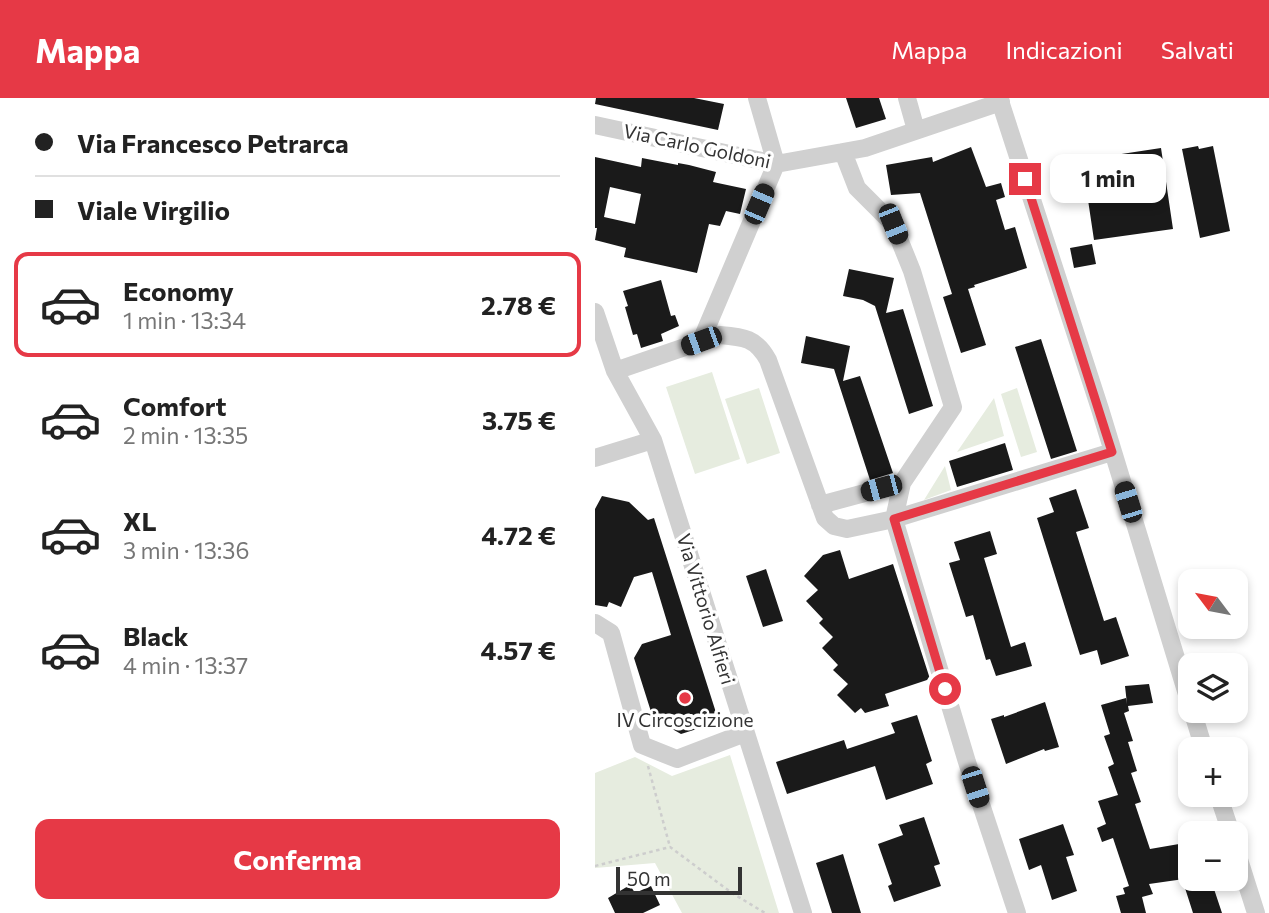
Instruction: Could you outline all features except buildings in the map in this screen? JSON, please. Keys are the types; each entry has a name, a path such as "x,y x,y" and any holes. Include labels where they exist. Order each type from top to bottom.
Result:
{"street":[{"path":"701,341 776,164 757,98"},
{"path":"907,98 916,130"},
{"path":"1000,100 1178,665"},
{"name":"Via Carlo Goldoni","path":"595,125 776,164 865,148 1000,100"},
{"path":"843,152 857,188 893,224 912,271 953,407 902,483 894,519 967,761 1017,913"},
{"name":"Via Vittorio Alfieri","path":"596,319 615,371 653,440 803,913"},
{"path":"615,371 720,335 737,336 754,342 763,351 825,518 834,526 847,529 894,519 1112,452"},
{"path":"595,458 653,440"},
{"path":"820,505 902,483"},
{"path":"595,623 611,633 642,745 677,759 745,733"},
{"path":"1248,888 1256,913"}],"path":[{"path":"642,745 670,847 732,893 765,913"},
{"path":"595,866 670,847"}],"shaded area":[{"path":"712,372 740,459 695,474 666,387"},
{"path":"759,388 780,453 747,464 725,399"},
{"path":"1017,388 1037,452 1021,457 1001,394"},
{"path":"994,398 1004,436 957,452"},
{"path":"945,466 951,490 924,500"},
{"path":"730,755 779,913 682,913 655,863 595,868 595,773 635,757 672,776"}],"place":[{"name":"IV Circoscizione","path":"685,698"}],"route":[{"path":"945,689 894,519 1112,452 1025,179"}]}
